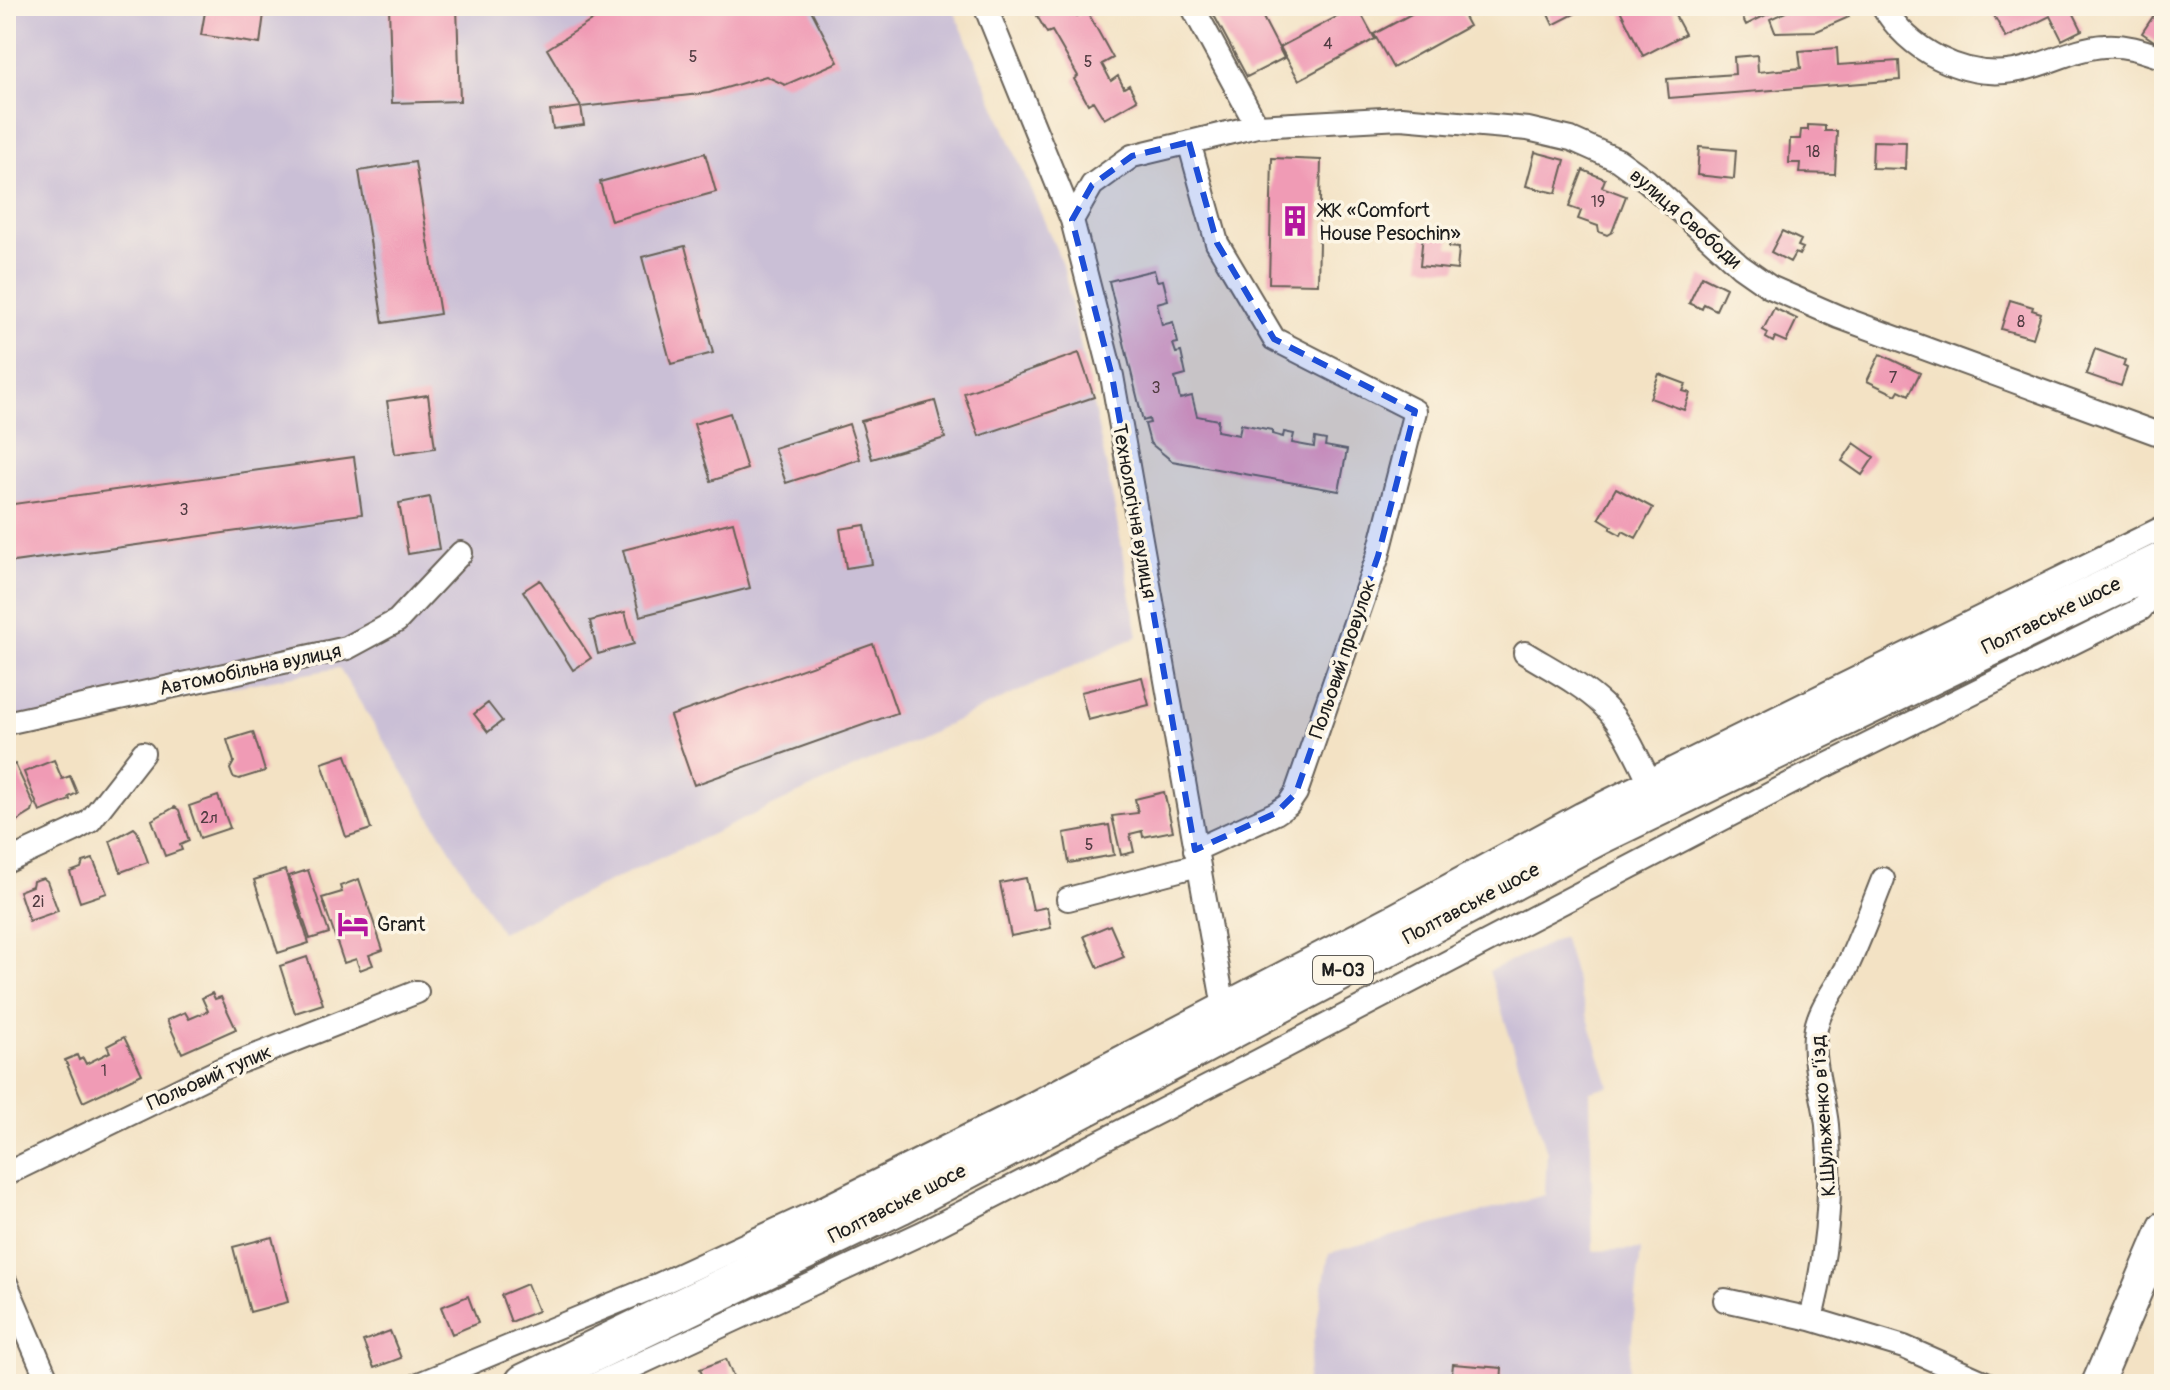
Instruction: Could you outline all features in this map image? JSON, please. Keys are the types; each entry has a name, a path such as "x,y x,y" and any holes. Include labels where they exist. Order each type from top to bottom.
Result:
{"highway":[{"name":"Полтавське шосе","path":"525,1384 899,1204 1226,1017 2164,562"}],"street":[{"name":"Технологічна вулиця","path":"985,6 1072,220 1112,376 1226,1017"},
{"path":"1192,6 1257,126"},
{"path":"1883,6 1893,23 1927,52 1969,68 2014,71 2104,46 2133,47 2164,58"},
{"name":"вулиця Свободи","path":"1072,220 1092,185 1132,156 1257,126 1401,118 1528,129 1571,139 1618,160 1647,181 1740,266 1770,287 1839,317 2164,436"},
{"name":"Польовий провулок","path":"1068,899 1196,857 1288,805 1296,793 1378,556 1415,411 1274,339 1217,243 1189,142"},
{"path":"419,1384 649,1289 813,1213 1033,1103 1226,1017 1396,914 1581,814 2164,527"},
{"name":"Автомобільна вулиця","path":"6,723 347,648 397,621 461,553"},
{"path":"596,1384 922,1233 1230,1076 1801,778 2141,609 2164,581"},
{"path":"1525,653 1605,706 1624,733 1649,780"},
{"path":"6,862 90,821 143,753"},
{"name":"К.Шульженко в’їзд","path":"1811,1319 1829,1222 1827,1124 1814,1034 1819,1016 1846,969 1883,879"},
{"name":"Польовий тупик","path":"6,1174 222,1069 417,992"},
{"path":"2097,1384 2164,1227"},
{"path":"6,1283 49,1384"},
{"path":"1725,1300 1811,1319 1904,1347 1988,1384"}],"highlighted area":[{"path":"1189,142 1217,243 1274,339 1415,411 1378,556 1296,793 1276,813 1195,850 1112,376 1072,220 1092,185 1132,156"}],"shaded area":[{"path":"6,6 952,6 1063,265 1110,483 1138,636 501,932 339,668 6,727"},
{"path":"1563,937 1609,1086 1590,1091 1593,1251 1641,1249 1627,1384 1306,1384 1329,1253 1545,1195 1547,1152 1489,971"}],"building":[{"path":"206,6 265,6 260,44 201,35"},
{"path":"389,6 457,6 460,101 392,103"},
{"path":"615,6 809,6 838,62 785,85 766,76 709,93 581,107 547,49"},
{"path":"1039,6 1072,6 1077,16 1087,11 1113,58 1102,64 1111,81 1118,76 1124,88 1129,85 1137,100 1104,119 1093,101 1088,104 1074,79 1078,76 1052,31 1047,33 1037,16 1043,13"},
{"path":"1209,6 1257,6 1284,58 1247,77"},
{"path":"1357,6 1375,39 1299,80 1280,47"},
{"path":"1426,6 1458,6 1469,26 1393,68 1374,34"},
{"path":"1544,6 1590,6 1553,25"},
{"path":"1618,6 1670,6 1685,34 1643,56"},
{"path":"1737,6 1771,6 1776,10 1746,25"},
{"path":"1799,6 1844,6 1849,17 1817,31 1775,32 1770,19"},
{"path":"1989,6 2070,6 2082,30 2062,40 2050,16 2006,38"},
{"path":"2160,6 2164,6 2164,40 2160,45 2142,33"},
{"path":"1837,48 1838,65 1899,61 1900,80 1669,98 1667,79 1735,74 1734,57 1757,55 1758,72 1801,68 1799,51"},
{"path":"581,107 584,125 553,129 550,111"},
{"path":"1808,125 1825,126 1825,131 1837,131 1835,174 1799,173 1800,163 1789,163 1790,139 1800,139 1801,130 1808,130"},
{"path":"1873,141 1906,142 1905,169 1872,168"},
{"path":"1699,147 1736,150 1734,179 1697,175"},
{"path":"1535,152 1565,160 1556,193 1526,186"},
{"path":"705,153 716,192 611,221 600,182"},
{"name":"ЖК «Comfort House Pesochin»","path":"1272,158 1321,160 1318,284 1269,283"},
{"path":"415,162 440,314 383,323 359,171"},
{"path":"1583,170 1605,179 1602,187 1626,196 1612,232 1607,235 1599,232 1598,226 1578,219 1581,211 1569,207"},
{"path":"1782,231 1801,240 1798,246 1803,248 1799,255 1795,253 1790,262 1771,252"},
{"path":"1423,234 1450,236 1449,247 1459,248 1457,270 1420,266"},
{"path":"685,246 713,353 671,364 642,257"},
{"path":"1154,270 1157,281 1163,280 1168,300 1157,303 1162,325 1173,322 1178,343 1173,344 1176,353 1181,352 1186,375 1175,378 1180,399 1192,396 1197,416 1218,420 1217,431 1239,435 1241,424 1272,430 1272,434 1283,437 1284,432 1294,434 1292,443 1314,447 1315,438 1326,440 1325,446 1347,450 1339,491 1172,461 1150,443 1145,424 1150,423 1149,419 1143,421 1109,281"},
{"path":"1702,276 1726,288 1716,310 1704,304 1702,309 1689,303"},
{"path":"2010,300 2033,307 2032,310 2041,313 2033,338 2001,329"},
{"path":"1774,308 1797,319 1786,342 1775,337 1773,342 1766,338 1768,333 1763,330"},
{"path":"2095,349 2125,360 2123,366 2127,368 2121,386 2086,374"},
{"path":"1079,353 1094,397 979,436 964,393"},
{"path":"1880,354 1920,373 1909,395 1899,390 1896,395 1867,381"},
{"path":"1659,374 1686,384 1683,391 1690,393 1684,410 1650,398"},
{"path":"428,395 435,448 395,454 387,401"},
{"path":"935,401 945,438 872,459 861,421"},
{"path":"730,413 747,469 711,481 694,424"},
{"path":"849,424 860,459 786,483 774,448"},
{"path":"1854,443 1874,457 1862,475 1842,461"},
{"path":"354,457 362,514 6,563 6,505"},
{"path":"1616,488 1653,508 1636,538 1623,531 1621,535 1599,518"},
{"path":"430,497 439,549 408,554 399,503"},
{"path":"733,522 750,588 640,616 623,550"},
{"path":"865,525 872,564 846,568 840,529"},
{"path":"540,580 591,658 573,670 523,591"},
{"path":"625,612 634,644 598,654 590,621"},
{"path":"873,644 897,713 694,785 670,716"},
{"path":"1142,677 1149,705 1088,720 1081,692"},
{"path":"488,703 502,721 488,732 474,714"},
{"path":"253,732 265,771 239,779 233,777 230,769 234,762 227,740"},
{"path":"346,755 371,829 346,837 322,763"},
{"path":"54,760 62,779 70,776 77,793 69,797 70,800 40,812 24,772"},
{"path":"15,764 34,805 32,812 9,826 6,820 6,768"},
{"path":"1164,792 1173,831 1143,837 1142,831 1130,834 1134,852 1121,855 1112,816 1138,813 1135,799"},
{"path":"218,796 230,828 200,838 189,806"},
{"path":"175,807 179,810 189,841 180,845 182,850 165,856 152,820"},
{"path":"1109,825 1114,855 1069,863 1064,833"},
{"path":"134,828 148,862 121,872 110,841"},
{"path":"93,859 107,893 80,902 70,872"},
{"path":"285,870 309,943 278,953 254,880"},
{"path":"308,870 329,933 310,939 289,876"},
{"path":"43,878 47,881 58,911 29,921 19,891"},
{"path":"1026,878 1033,910 1047,907 1051,928 1011,936 1000,883"},
{"name":"Grant","path":"359,879 383,950 369,955 373,965 360,970 356,959 344,963 322,898 342,892 340,886"},
{"path":"1110,925 1124,957 1098,968 1084,936"},
{"path":"307,957 323,1004 295,1013 280,966"},
{"path":"212,993 215,999 221,997 236,1029 182,1053 167,1020 185,1012 189,1019 208,1011 202,998"},
{"path":"124,1037 142,1074 83,1102 65,1060 77,1055 86,1064 110,1052 107,1046"},
{"path":"272,1237 288,1302 250,1312 233,1247"},
{"path":"527,1284 538,1311 511,1322 501,1295"},
{"path":"468,1296 478,1323 452,1334 441,1307"},
{"path":"390,1331 401,1358 374,1368 363,1341"},
{"path":"6,1354 18,1384 6,1384"},
{"path":"726,1359 736,1384 706,1384 700,1369"},
{"path":"1453,1364 1502,1368 1501,1384 1451,1384"}],"place":[{"name":"ЖК «Comfort House Pesochin»","path":"1295,221"},
{"name":"Grant","path":"353,924"}]}
